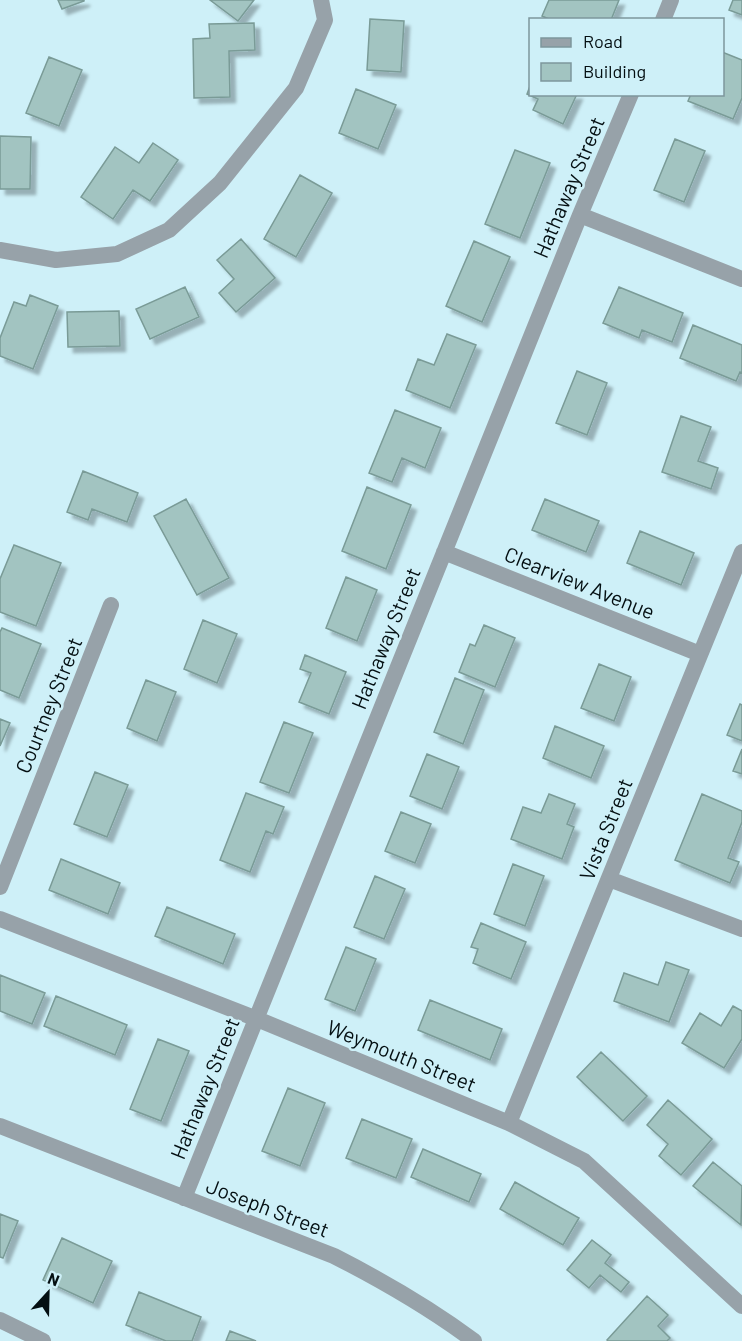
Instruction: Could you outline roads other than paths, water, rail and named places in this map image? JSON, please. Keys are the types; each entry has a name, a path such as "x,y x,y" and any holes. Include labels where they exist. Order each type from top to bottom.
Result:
{"street":[{"path":"0,250 56,260 117,254 170,230 220,183 296,88 325,20 321,0"},
{"path":"664,18 671,0"},
{"name":"Hathaway Street","path":"184,1198 580,215 630,96"},
{"path":"580,215 742,279"},
{"name":"Clearview Avenue","path":"444,552 700,654"},
{"name":"Vista Street","path":"509,1123 742,552"},
{"name":"Courtney Street","path":"0,888 111,605"},
{"path":"609,879 742,929"},
{"name":"Weymouth Street","path":"0,919 257,1019 509,1123 584,1161 742,1306"},
{"name":"Joseph Street","path":"0,1126 345,1262 437,1313 474,1341"},
{"path":"0,1320 43,1341"}]}
